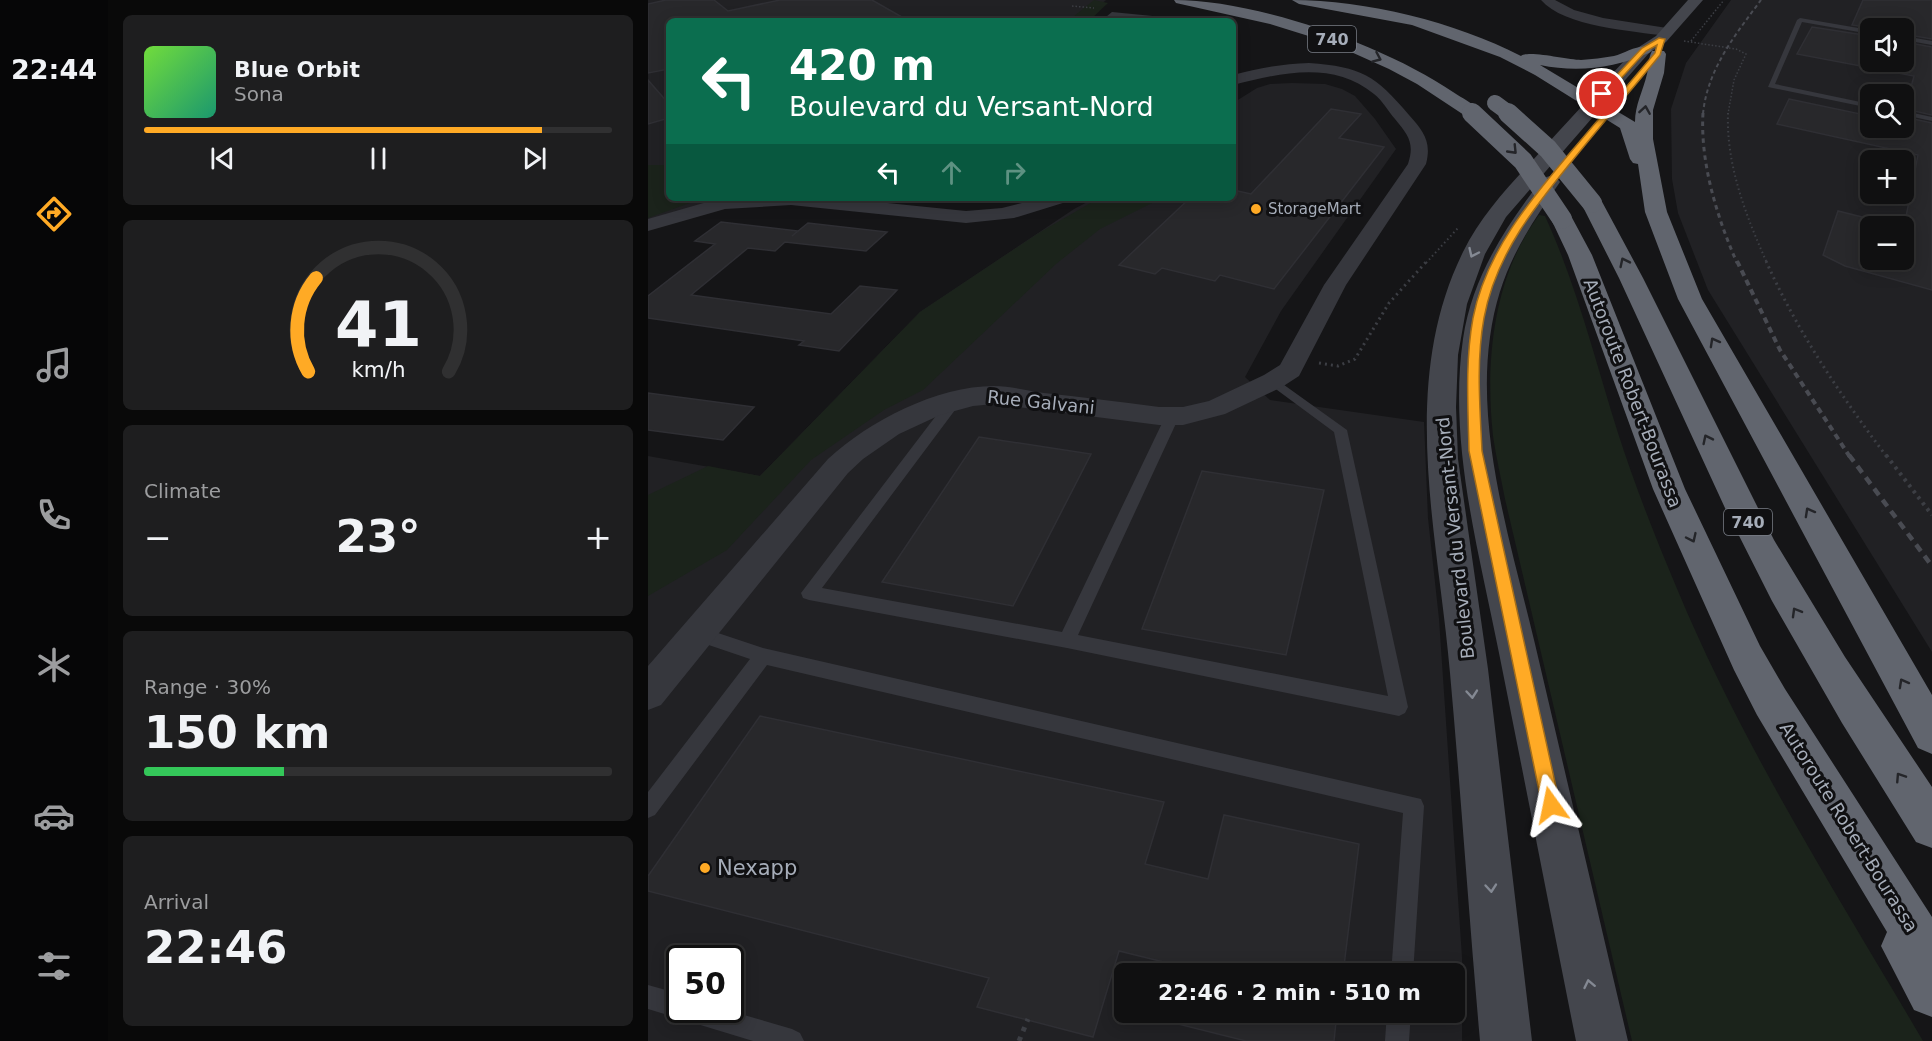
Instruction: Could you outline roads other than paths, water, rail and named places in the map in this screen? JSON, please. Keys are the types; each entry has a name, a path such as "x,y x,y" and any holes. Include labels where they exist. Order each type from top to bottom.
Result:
{"highway":[{"name":"Autoroute Robert-Bourassa","path":"1181,0 1250,14 1321,35 1380,59 1424,81 1470,111 1523,161 1562,219 1580,255 1669,489 1747,658 1771,702 1932,961"},
{"name":"740","path":"1234,0 1292,13 1391,47"},
{"path":"1299,0 1366,11 1457,31 1526,57 1559,63 1599,63 1626,58 1658,44 1656,73 1643,119 1651,189 1656,213 1690,299 1932,734"},
{"path":"1416,22 1506,54 1546,75 1630,128 1651,189"},
{"name":"740","path":"1489,98 1524,124 1551,150 1573,174 1592,203 1625,263 1654,330 1741,510 1797,614 1932,826"},
{"path":"1771,702 1882,907 1932,992"}],"main road":[{"name":"Boulevard du Versant-Nord","path":"1506,1041 1469,667 1442,446 1443,366 1459,286 1483,234 1504,204 1601,109 1696,0"},
{"name":"Boulevard du Versant-Nord","path":"1601,109 1579,149 1526,212 1502,251 1489,282 1476,337 1474,424 1476,451 1487,510 1602,1041"}],"street":[{"path":"1547,0 1556,8 1571,14 1658,44"},
{"name":"Rue Galvani","path":"648,693 848,455 875,434 903,419 980,396 1010,395 1172,417 1210,410 1274,381 1290,370 1298,360 1335,285 1417,164 1422,149 1419,137 1380,91 1353,75 1322,69 1279,68 1236,79"},
{"path":"648,225 724,203 758,201"},
{"path":"824,201 955,216 987,217 1036,207 1051,201"}],"lane":[{"path":"1107,18 1112,14 1153,18"},
{"path":"1860,30 1800,20 1771,85 1860,104"},
{"path":"1914,40 1932,43"},
{"path":"1914,115 1932,119"},
{"path":"953,403 808,594 1067,640 1399,707 1340,430 1274,381"},
{"path":"1067,640 1172,417"},
{"path":"697,634 763,656 1414,806 1403,963"},
{"path":"648,808 763,656"},
{"path":"648,997 666,1002"},
{"path":"733,1023 792,1041"},
{"path":"1397,1041 1398,1023"}],"railway":[{"path":"1703,114 1716,68 1732,40 1761,0"},
{"path":"1703,114 1704,151 1711,190 1737,263"},
{"path":"1737,261 1780,350 1850,457"},
{"path":"1849,455 1932,566"}],"place":[{"name":"StorageMart","path":"1256,209"},
{"name":"Nexapp","path":"705,868"}]}
